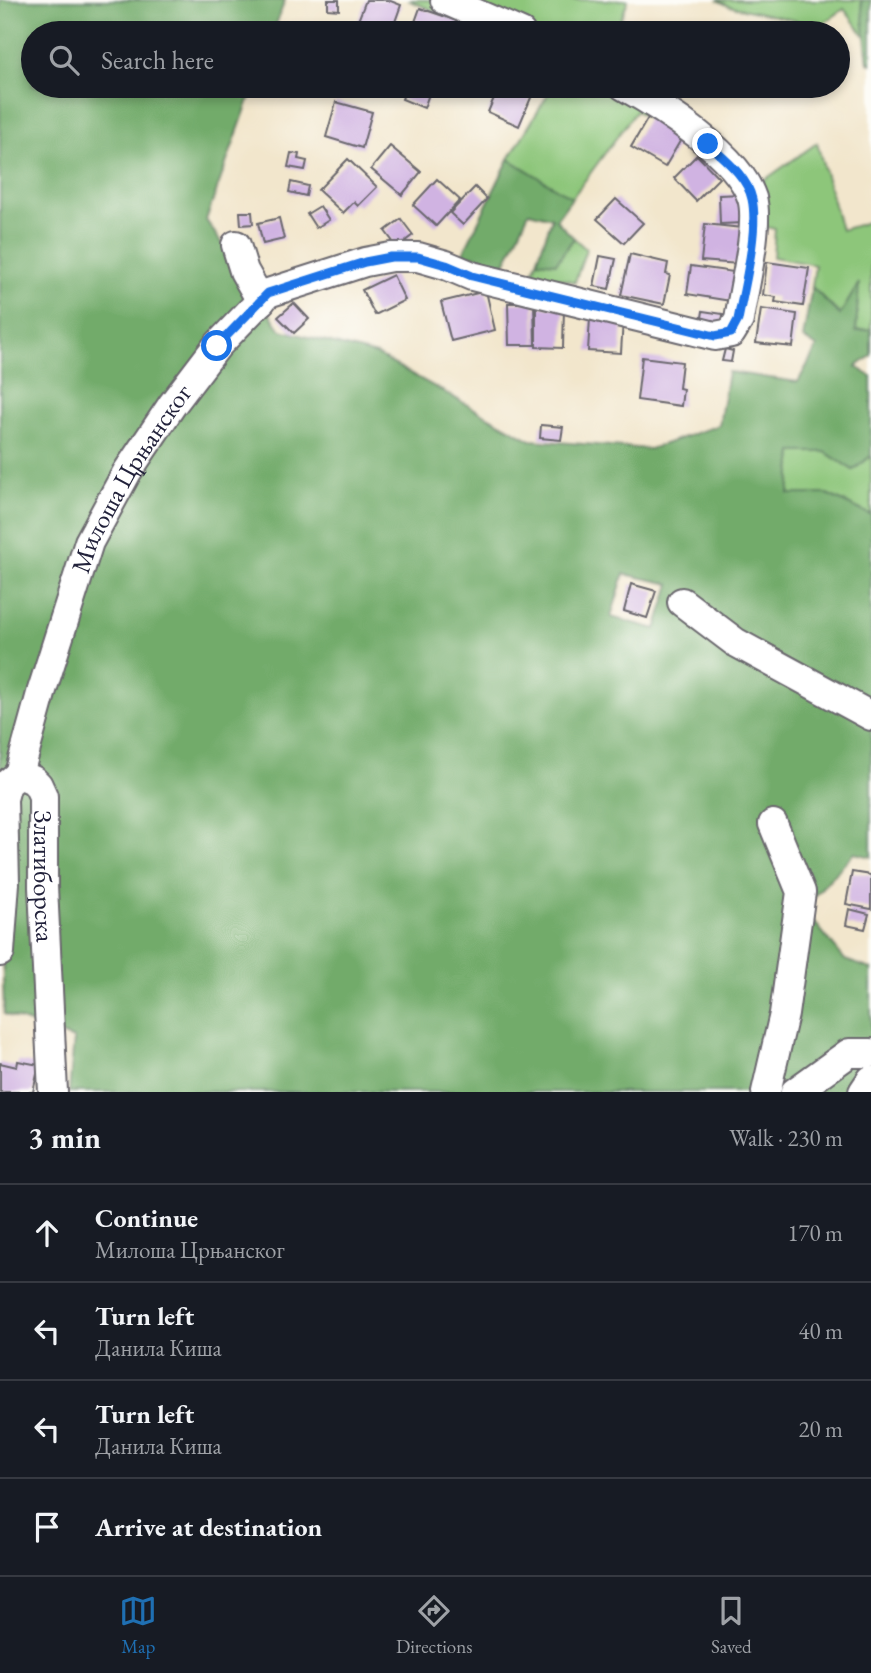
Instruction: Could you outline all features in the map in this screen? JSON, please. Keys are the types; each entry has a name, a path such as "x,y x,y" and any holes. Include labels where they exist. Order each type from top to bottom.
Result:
{"street":[{"path":"445,0 493,21"},
{"name":"Милоша Црњанског","path":"19,774 41,690 89,542 127,472 172,405 217,346 268,293 365,262 391,257 418,257 472,276 715,336 731,333 738,320 753,231 752,199 733,166 673,115 644,98"},
{"path":"236,245 244,271 261,301"},
{"path":"682,602 735,642 871,716"},
{"name":"Златиборска","path":"0,952 5,883 3,799 7,784 19,774 29,777 38,785 44,803 43,887 53,1092"},
{"path":"766,1092 784,1014 801,892 773,824"},
{"path":"795,1092 849,1053 871,1053"},
{"path":"863,1092 871,1080"}],"green space":[{"path":"0,0 285,0 277,21 21,21 21,98 250,98 206,220 281,330 377,355 531,440 650,449 719,425 728,372 798,382 817,347 803,338 812,287 840,315 859,283 856,331 871,329 871,356 856,367 871,376 871,456 853,470 825,452 793,452 789,494 827,494 871,513 871,857 854,853 803,908 845,960 871,969 871,1060 849,1092 69,1092 74,1039 4,1014 0,860","holes":["624,574 670,584 656,629 611,617"]},
{"path":"408,0 628,0 620,21 458,21"},
{"path":"717,0 861,0 866,38 844,9 827,21 797,21 729,6"},
{"path":"861,0 871,0 871,64 868,63"},
{"path":"546,98 654,98 681,113 763,181 636,111 572,198 509,159"},
{"path":"817,143 841,230 871,221 871,329 856,331 858,285 840,315 812,287 815,265 773,257 775,229 761,226 763,181"},
{"path":"509,159 572,198 556,220 574,238 556,263 537,261 552,218 529,212 505,264 463,253"},
{"path":"574,238 586,249 575,282 533,272 537,261 556,263"},
{"path":"793,452 825,452 853,470 871,456 871,513 827,494 789,495"}],"building":[{"path":"328,0 339,0 339,10 328,9"},
{"path":"366,0 388,0 401,5 395,21 358,21"},
{"path":"420,8 458,21 415,21"},
{"path":"402,98 428,98 424,108"},
{"path":"494,98 531,98 519,126 488,112"},
{"path":"336,102 372,112 362,148 326,137"},
{"path":"649,116 683,136 665,167 631,147"},
{"path":"390,146 421,172 402,195 371,169"},
{"path":"291,153 299,154 298,159 307,161 305,170 288,167"},
{"path":"697,155 719,178 696,201 674,178"},
{"path":"348,159 377,187 358,206 354,202 343,213 318,190"},
{"path":"437,179 460,200 436,226 413,205"},
{"path":"291,182 308,186 306,196 289,192"},
{"path":"475,187 487,199 463,225 450,213"},
{"path":"742,194 744,223 720,224 719,195"},
{"path":"616,199 643,223 624,243 597,219"},
{"path":"320,206 329,220 316,228 307,214"},
{"path":"240,212 252,212 253,224 241,225"},
{"path":"279,218 284,239 263,244 258,223"},
{"path":"401,219 413,235 397,247 385,231"},
{"path":"705,224 742,228 739,264 701,261"},
{"path":"630,254 668,263 666,274 670,275 664,304 621,295"},
{"path":"600,256 616,259 609,289 594,286"},
{"path":"767,262 809,268 803,306 775,302 776,297 763,295"},
{"path":"691,266 741,273 737,302 687,294"},
{"path":"393,275 405,300 375,315 362,290"},
{"path":"486,291 495,330 451,341 441,302"},
{"path":"294,303 309,319 294,333 278,317"},
{"path":"508,303 534,303 535,345 509,345"},
{"path":"536,307 564,307 563,348 536,347"},
{"path":"761,309 797,314 793,347 756,343"},
{"path":"703,311 723,314 722,327 701,324"},
{"path":"590,318 623,319 621,353 588,351"},
{"path":"725,349 733,351 731,362 722,361"},
{"path":"642,357 682,362 679,388 683,389 681,406 637,400"},
{"path":"541,425 563,427 561,440 540,438"},
{"path":"631,584 656,591 647,618 624,611"},
{"path":"852,872 871,875 871,909 846,904"},
{"path":"849,909 869,914 865,929 846,925"},
{"path":"18,1061 39,1065 33,1092 0,1092 0,1063 17,1067"}],"route":[{"path":"217,346 268,293 365,262 391,257 418,257 472,276 715,336 731,333 738,320 753,231 752,199 733,166 708,144"}]}
